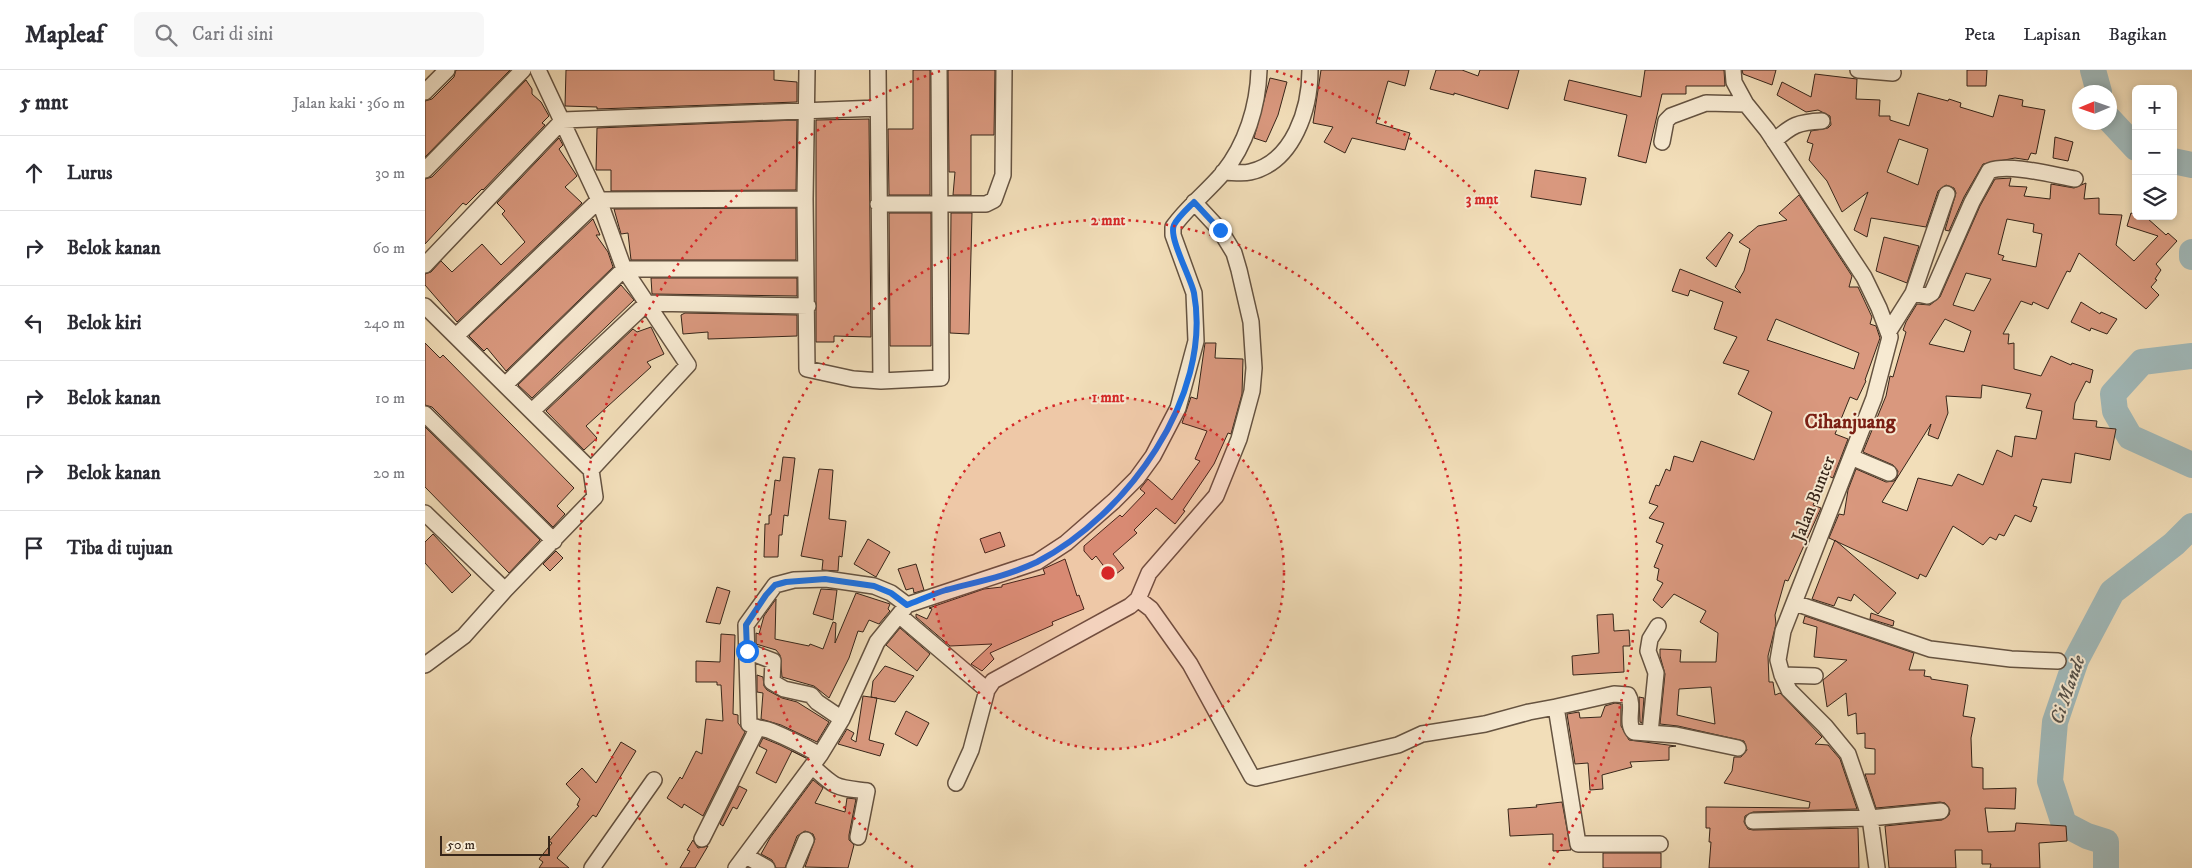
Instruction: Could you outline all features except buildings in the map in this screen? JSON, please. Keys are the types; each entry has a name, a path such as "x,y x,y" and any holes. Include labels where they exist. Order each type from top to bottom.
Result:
{"street":[{"path":"425,92 447,70"},
{"path":"425,170 523,70"},
{"path":"538,70 599,200 624,269 688,366 591,470"},
{"path":"807,70 805,199 805,269 808,306 807,369 853,380 881,381 941,378 939,70"},
{"path":"878,70 881,381"},
{"path":"878,204 986,204 994,200 1003,175 1004,70"},
{"path":"736,868 817,761 842,719 877,642 904,610 1037,562 1084,529 1137,478 1153,456 1178,408 1196,341 1194,293 1173,227 1223,172 1245,135 1254,112 1259,70"},
{"path":"1223,172 1250,172 1264,167 1287,146 1301,122 1310,92 1310,70"},
{"path":"1733,70 1734,82 1746,104 1774,140 1864,277 1889,331"},
{"path":"1858,70 1893,72"},
{"path":"1662,142 1666,121 1671,116 1706,103 1746,104"},
{"path":"425,265 563,120 878,108"},
{"path":"1774,140 1791,126 1803,122 1821,121"},
{"path":"1913,294 1927,296 1932,293 1971,202 1989,171 1995,169 2017,170 2075,179"},
{"path":"1889,331 1913,294 1947,194"},
{"path":"456,336 599,200 805,199"},
{"path":"956,783 971,750 987,690 993,681 1130,606 1138,599 1149,573 1215,496 1239,439 1252,391 1251,322 1234,253 1220,230 1194,202"},
{"path":"505,385 624,269 805,269"},
{"path":"533,411 647,303 808,306"},
{"path":"425,306 591,470 595,498 505,590 464,636 425,665"},
{"name":"Jalan Bunter","path":"1877,868 1870,818 1848,754 1825,726 1789,690 1782,676 1778,660 1783,631 1851,457 1885,362 1889,331"},
{"path":"425,414 554,541"},
{"path":"1851,457 1889,472"},
{"path":"425,513 505,590"},
{"path":"858,838 867,791 844,790 836,787 817,761 796,741 765,729 757,729 749,724 746,625 766,595 775,585 786,582 825,579 874,586 891,593 904,610 987,690"},
{"path":"1138,599 1151,609 1190,664 1252,777 1256,778 1399,745 1421,734 1485,724 1529,712 1614,694 1628,694 1632,701 1631,730 1634,732 1676,735 1738,748"},
{"path":"1795,603 1930,649 2011,660 2058,662"},
{"path":"1650,734 1656,673 1648,651 1650,639 1658,626"},
{"path":"747,651 773,661 772,682 784,689 811,695 817,702 842,719"},
{"path":"1782,676 1815,676"},
{"path":"1557,707 1578,844 1660,844"},
{"path":"702,839 757,729"},
{"path":"591,868 654,780"},
{"path":"1753,821 1870,818 1941,811"},
{"path":"794,868 806,840"},
{"path":"746,856 767,868"}],"waterway":[{"name":"Ci Mande","path":"2093,70 2097,85"},
{"name":"Ci Mande","path":"2117,128 2132,144"},
{"name":"Ci Mande","path":"2177,162 2192,165"},
{"name":"Ci Mande","path":"2192,252 2192,257"},
{"name":"Ci Mande","path":"2192,356 2142,362 2113,394 2115,411 2130,437 2192,465"},
{"name":"Ci Mande","path":"2106,868 2106,842 2087,836 2064,824 2050,781 2055,722 2076,660 2112,592 2174,544 2192,526"}],"district":[{"name":"Cihanjuang","path":"1850,422"}],"route":[{"path":"747,651 746,625 775,585 794,580 825,579 874,586 891,593 907,605 944,591 1007,573 1037,562 1084,529 1137,478 1153,456 1178,408 1187,379 1196,341 1196,313 1191,281 1173,235 1173,227 1194,202 1220,230"}]}
